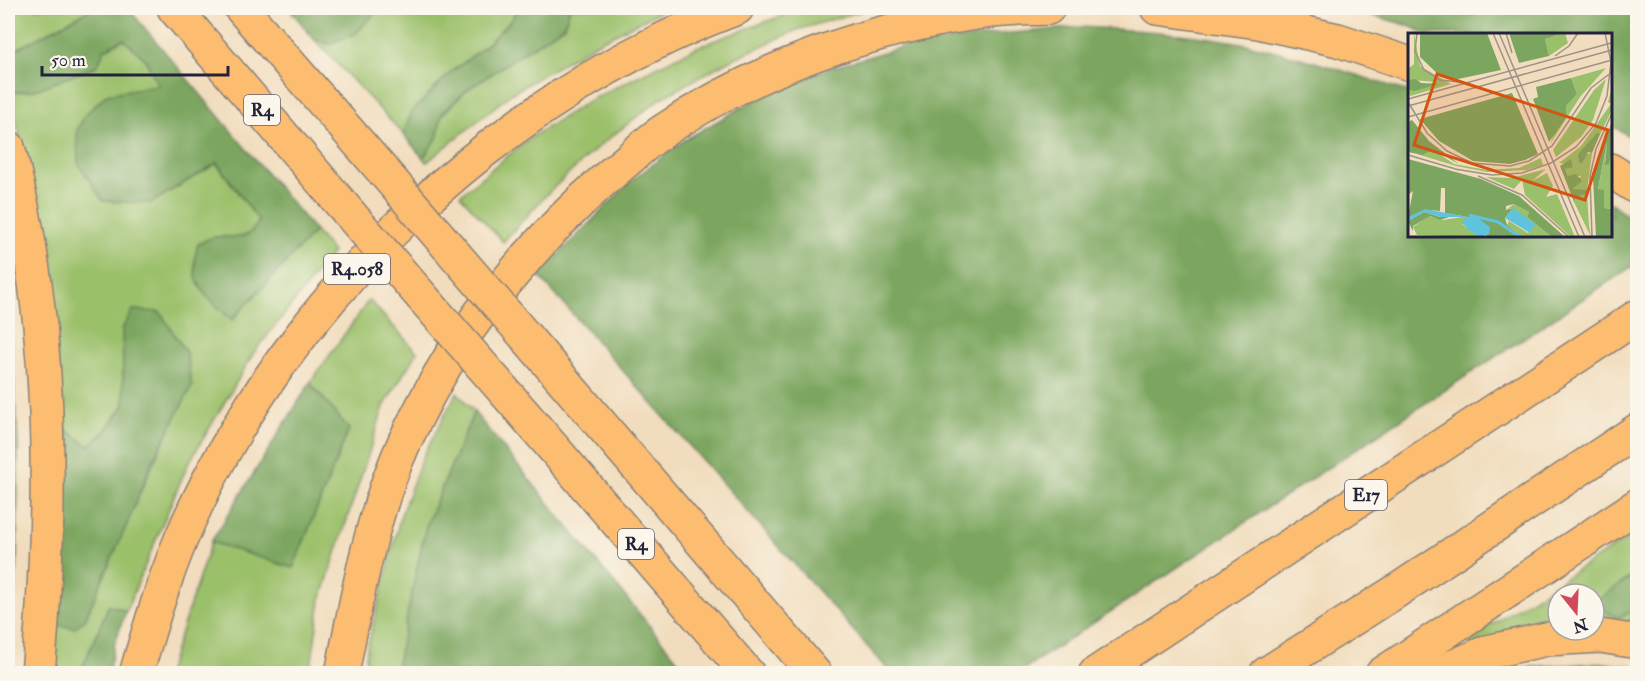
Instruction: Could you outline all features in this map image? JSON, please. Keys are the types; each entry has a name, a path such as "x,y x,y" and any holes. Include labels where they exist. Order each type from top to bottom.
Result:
{"highway":[{"name":"R4","path":"174,8 748,674"},
{"name":"R4","path":"240,8 815,674"},
{"name":"R4.058","path":"136,674 156,604 188,523 229,443 279,364 337,288 397,228 471,160 543,107 619,61 712,17 737,8"},
{"path":"342,674 367,554 385,491 404,443 435,384 476,319 540,242 598,183 662,132 704,107 747,84 827,50 902,28 984,12 1048,8"},
{"path":"1157,8 1258,22 1338,40 1408,63"},
{"path":"8,147 28,242 36,294 45,387 49,478 45,588 38,674"},
{"path":"1612,171 1638,188"},
{"name":"E17","path":"1095,674 1638,315"},
{"path":"1266,674 1395,592 1638,430"},
{"path":"1382,674 1638,505"},
{"path":"1436,674 1487,652 1547,639 1600,636 1638,642"}],"green space":[{"path":"8,8 93,8 8,54"},
{"path":"93,8 128,8 315,231 232,320 213,303 200,287 195,269 198,244 214,237 246,235 255,228 259,221 217,163 151,203 103,201 78,163 77,130 85,115 107,94 158,85 145,59 123,39 105,49 97,66 35,90 11,93 8,80 8,54"},
{"path":"289,8 380,8 355,34 329,44 313,38"},
{"path":"380,8 518,8 511,20 485,46 450,73 412,112 403,134 313,38 329,44 354,34"},
{"path":"518,8 570,8 564,26 468,89 442,114 437,138 423,158 403,134 412,112 450,73 485,46 511,20"},
{"path":"570,8 667,8 595,44 512,93 427,162 423,158 437,138 442,115 468,89 564,26"},
{"path":"803,8 871,8 797,30 726,62 660,99 598,147 550,191 503,242 460,195 528,139 592,99 697,47"},
{"path":"1344,8 1445,8 1453,13 1476,15 1479,8 1637,8 1637,141 1612,126 1612,33 1425,33 1407,25"},
{"path":"1445,8 1479,8 1476,15 1453,13"},
{"path":"1081,27 1225,40 1308,60 1408,92 1408,237 1612,237 1612,204 1637,223 1637,263 1018,673 891,673 538,275 632,180 686,139 753,101 829,68 909,45"},
{"path":"124,39 145,59 159,85 107,94 85,115 77,130 151,203 216,163 259,221 250,232 241,237 214,237 232,320 315,231 333,252 253,354 187,466 126,611 109,605 80,673 51,673 57,625 85,619 149,472 192,386 123,369 124,405 106,431 89,446 66,430 48,281 11,93 35,90 97,66 105,49"},
{"path":"369,300 417,352 384,406 321,599 310,673 167,674 211,542 293,567 349,429 310,383"},
{"path":"8,303 18,441 17,567 8,633"},
{"path":"133,310 160,312 186,352 192,386 152,462 85,619 75,628 57,625 65,519 66,430 89,446 106,431 124,405 122,329"},
{"path":"310,383 349,429 293,568 211,542"},
{"path":"457,392 474,412 426,526 397,664 400,673 364,674 367,648 401,515 422,458"},
{"path":"474,412 688,673 400,673 397,664 426,526"},
{"path":"1637,532 1637,573 1606,594 1606,582 1558,582"},
{"path":"1637,573 1637,609 1618,618 1606,612 1606,594"},
{"path":"1546,590 1546,629 1471,645 1467,640"},
{"path":"109,605 126,611 108,673 80,673"},
{"path":"1637,609 1637,628 1606,627 1606,612 1618,618"},
{"path":"1603,663 1637,667 1637,673 1507,673 1526,667"}]}
